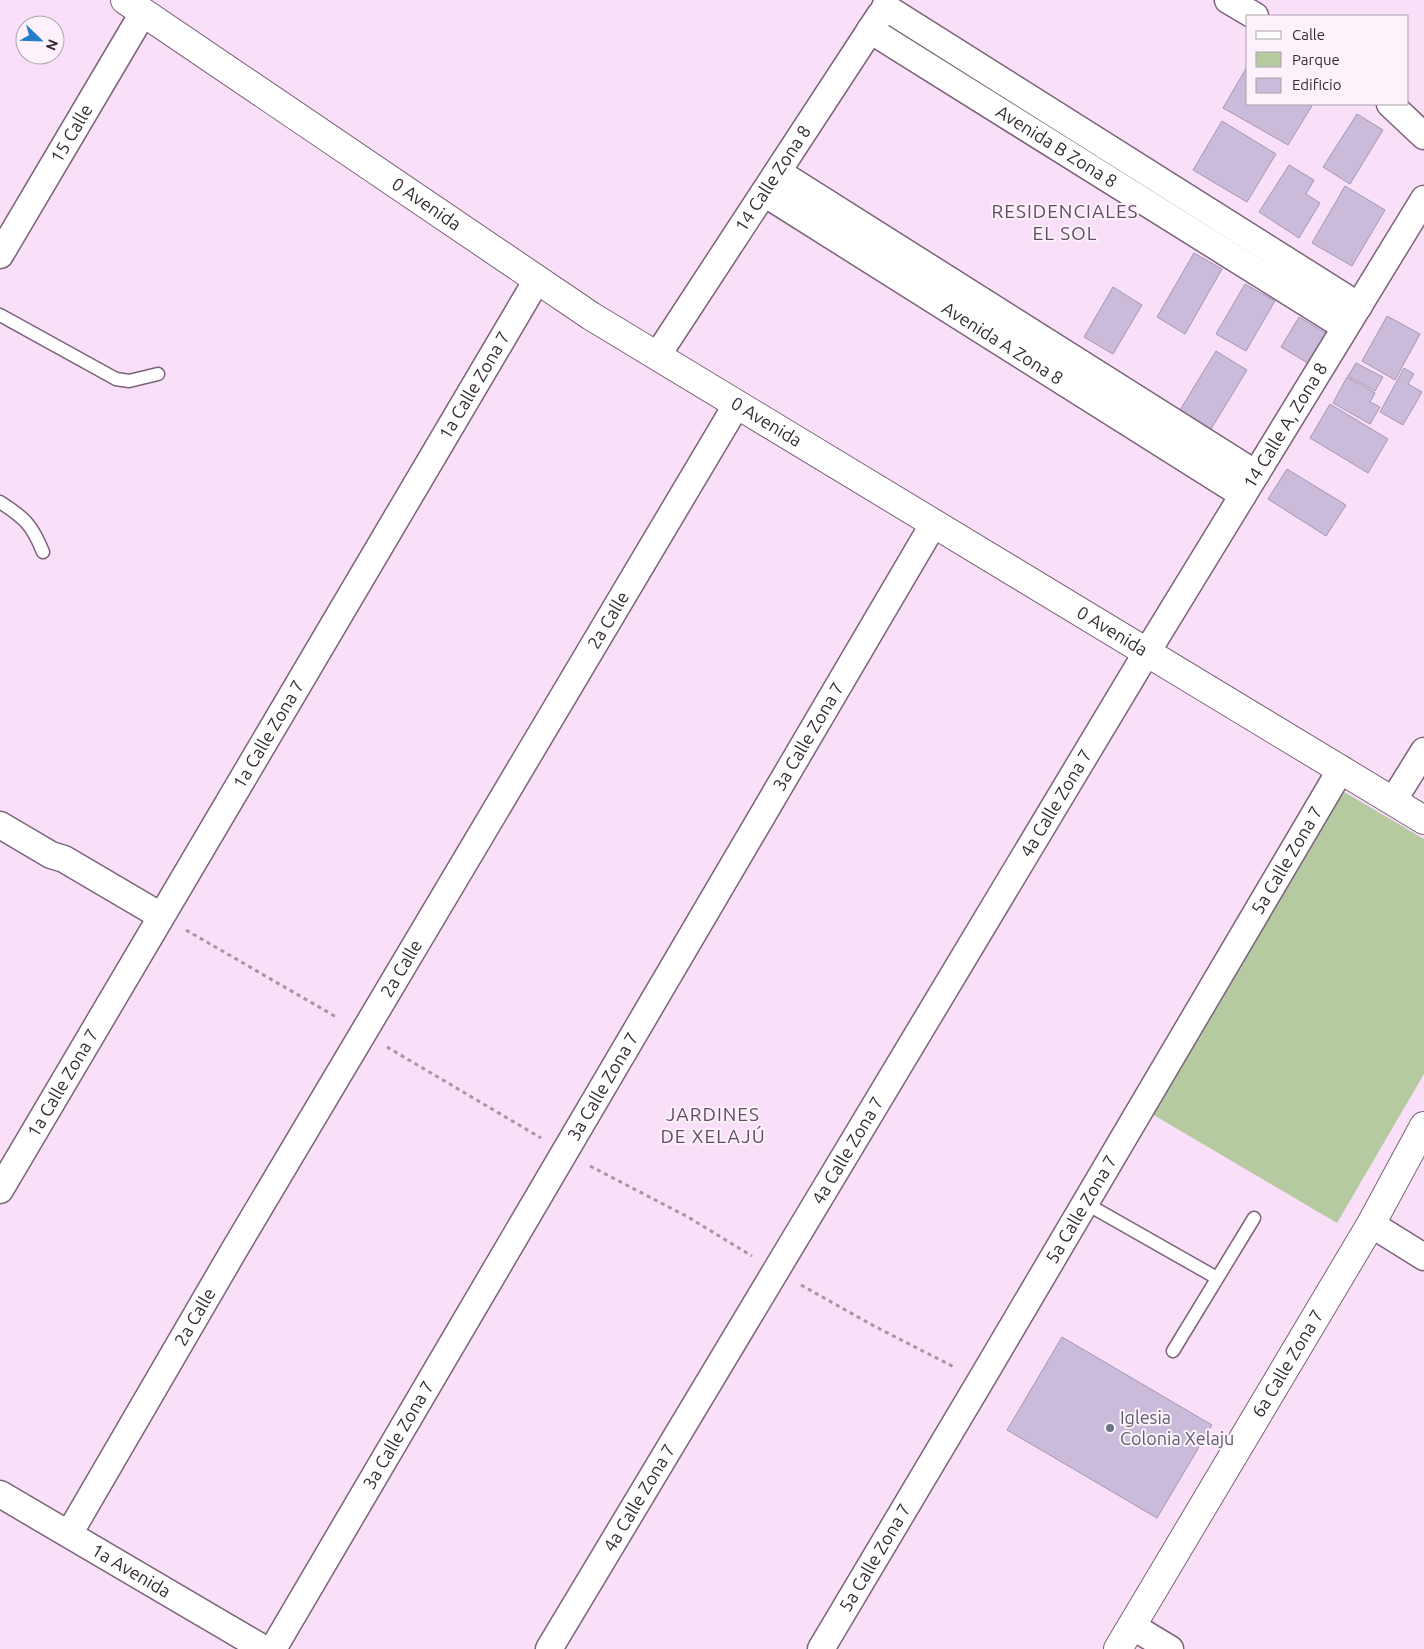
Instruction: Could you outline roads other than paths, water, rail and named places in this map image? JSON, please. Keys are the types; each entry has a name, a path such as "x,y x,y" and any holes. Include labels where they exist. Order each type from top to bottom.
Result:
{"street":[{"path":"1228,0 1253,15"},
{"name":"14 Calle Zona 8","path":"657,356 888,4"},
{"name":"Avenida B Zona 8","path":"888,4 1352,317"},
{"name":"15 Calle","path":"0,255 134,6"},
{"name":"0 Avenida","path":"134,6 591,316 1424,820"},
{"name":"Avenida B Zona 8","path":"870,30 1352,317"},
{"path":"1391,105 1424,136"},
{"name":"Avenida A Zona 8","path":"771,182 1249,484"},
{"name":"14 Calle A, Zona 8","path":"1147,652 1424,199"},
{"name":"1a Calle Zona 7","path":"0,1190 537,280"},
{"name":"2a Calle","path":"69,1534 233,1252 736,404"},
{"name":"3a Calle Zona 7","path":"274,1649 934,523"},
{"name":"4a Calle Zona 7","path":"549,1649 1147,652"},
{"path":"1393,801 1424,751"},
{"name":"5a Calle Zona 7","path":"821,1649 1341,769"},
{"path":"0,825 51,855 64,859 161,916"},
{"name":"6a Calle Zona 7","path":"1125,1638 1371,1224 1424,1126"},
{"path":"1371,1224 1424,1257"},
{"name":"1a Avenida","path":"0,1494 264,1649"},
{"path":"1125,1638 1170,1649"}],"lane":[{"path":"0,314 116,379 129,381 158,374"},
{"path":"0,502 27,522 36,533 43,552"},
{"path":"1085,1203 1217,1278"},
{"path":"1173,1351 1254,1218"}],"place":[{"name":"Iglesia Colonia Xelaju","path":"1110,1428"}],"district":[{"name":"RESIDENCIALES EL SOL","path":"1065,222"},
{"name":"JARDINES DE XELAJÚ","path":"713,1125"}]}
